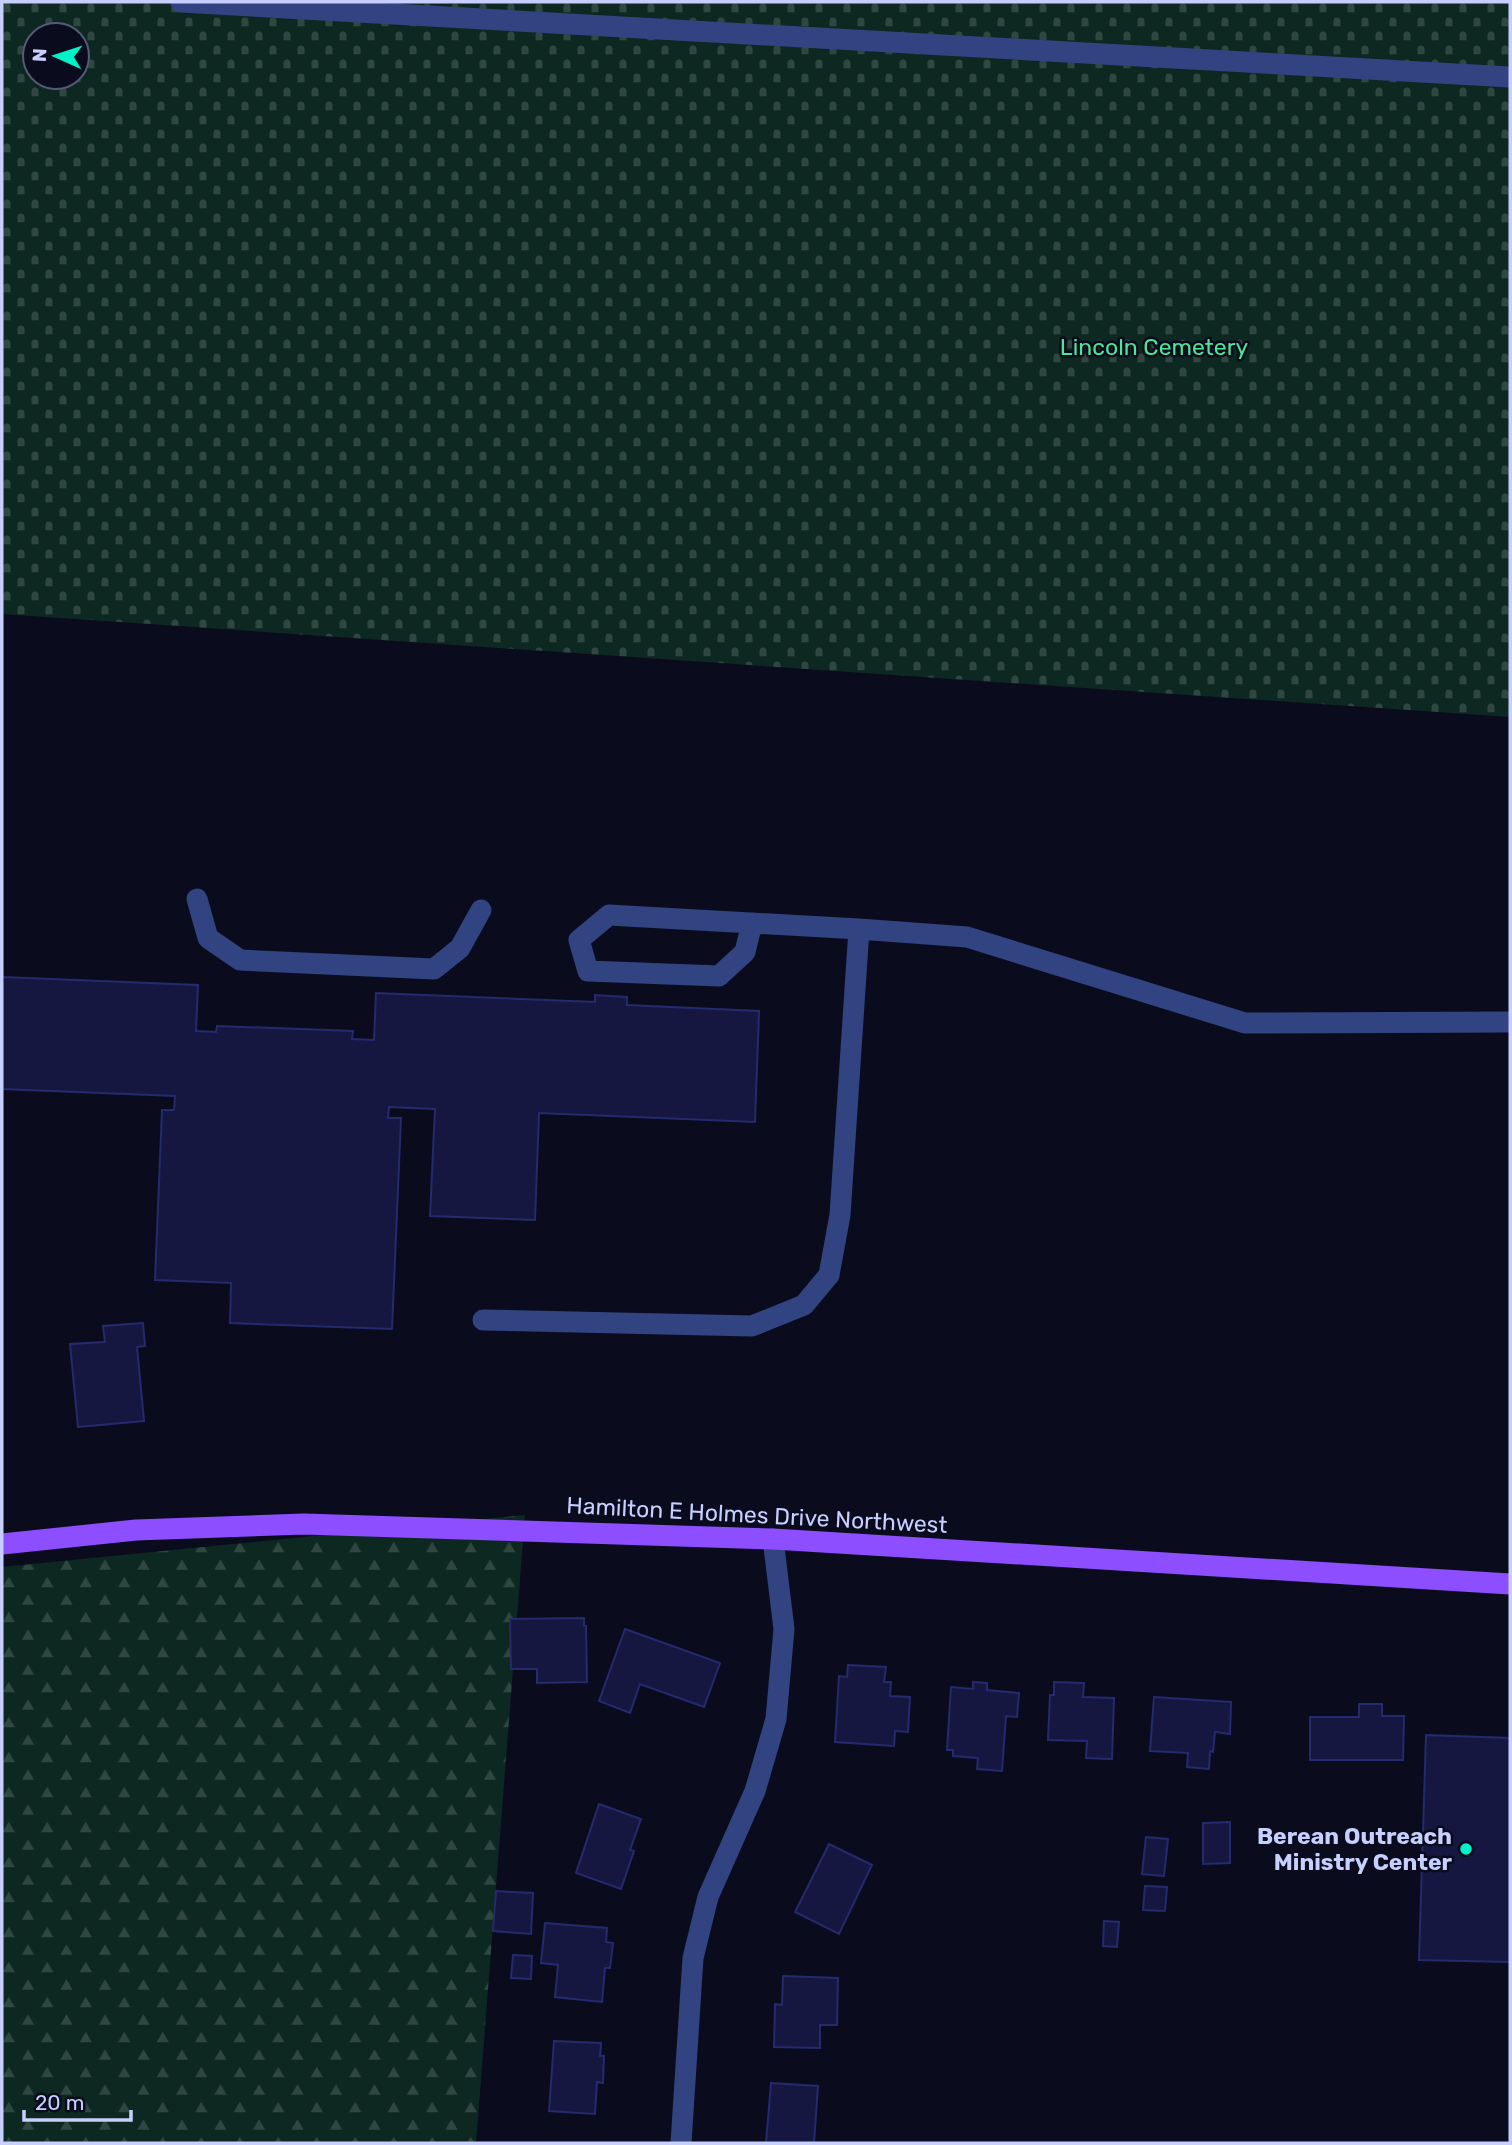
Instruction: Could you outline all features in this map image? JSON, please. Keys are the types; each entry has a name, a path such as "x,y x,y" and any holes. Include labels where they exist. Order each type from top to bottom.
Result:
{"main road":[{"name":"Hamilton E Holmes Drive Northwest","path":"2,1544 136,1530 304,1524 773,1539 1510,1584"}],"street":[{"path":"181,2 418,8 1510,77"},
{"path":"197,899 208,938 240,960 434,970 460,948 481,910"},
{"path":"751,923 745,952 719,976 588,971 579,940 609,915 859,929 967,937 1245,1023 1510,1022"},
{"path":"483,1320 752,1326 804,1305 830,1275 840,1215 859,929"},
{"path":"681,2143 692,1958 708,1897 755,1791 776,1719 784,1629 773,1539"}],"green space":[{"name":"Lincoln Cemetery","path":"2,2 1510,2 1510,717 2,614"},
{"path":"525,1515 476,2143 2,2143 2,1567"}],"building":[{"path":"2,977 198,985 196,1031 216,1032 217,1026 353,1031 352,1039 374,1040 376,993 595,1002 595,995 627,997 627,1005 759,1011 755,1122 539,1113 535,1220 430,1216 435,1109 389,1107 388,1118 401,1118 392,1329 230,1323 231,1283 155,1280 162,1110 174,1110 175,1096 2,1089"},
{"path":"143,1323 145,1346 137,1347 144,1421 78,1427 70,1344 105,1342 103,1326"},
{"path":"584,1618 587,1682 537,1683 537,1669 511,1669 510,1619"},
{"path":"625,1629 720,1663 704,1707 640,1684 630,1713 599,1701"},
{"path":"848,1665 886,1667 884,1682 891,1682 890,1696 910,1697 908,1732 895,1731 894,1746 835,1742 839,1676 847,1677"},
{"path":"973,1682 987,1683 987,1690 1019,1693 1017,1717 1006,1716 1002,1771 977,1769 978,1758 953,1756 953,1750 947,1750 951,1687 973,1689"},
{"path":"1054,1682 1084,1683 1083,1697 1114,1698 1112,1759 1086,1758 1087,1741 1048,1740 1050,1695 1054,1695"},
{"path":"1154,1697 1231,1702 1230,1734 1215,1732 1209,1769 1187,1767 1188,1753 1150,1751"},
{"path":"1359,1704 1382,1704 1382,1716 1404,1716 1403,1760 1310,1760 1310,1717 1359,1717"},
{"name":"Berean Outreach Ministry Center","path":"1426,1735 1510,1738 1510,1962 1419,1960"},
{"path":"599,1804 641,1819 621,1889 576,1873"},
{"path":"1230,1822 1230,1863 1203,1864 1203,1823"},
{"path":"1146,1837 1168,1839 1164,1876 1142,1874"},
{"path":"829,1844 872,1865 839,1934 795,1912"},
{"path":"1145,1886 1167,1887 1165,1911 1143,1910"},
{"path":"496,1891 533,1893 531,1934 493,1931"},
{"path":"1104,1921 1119,1922 1117,1947 1103,1946"},
{"path":"545,1923 607,1928 606,1942 613,1943 610,1968 605,1968 602,2002 555,1997 558,1965 541,1963"},
{"path":"513,1955 532,1956 531,1979 511,1978"},
{"path":"783,1976 838,1978 837,2025 820,2025 820,2048 774,2047 775,2004 782,2005"},
{"path":"554,2041 601,2043 600,2056 604,2056 603,2083 597,2082 595,2114 549,2111"},
{"path":"771,2083 818,2086 814,2143 766,2143"}],"place":[{"name":"Berean Outreach Ministry Center","path":"1466,1849"}]}
